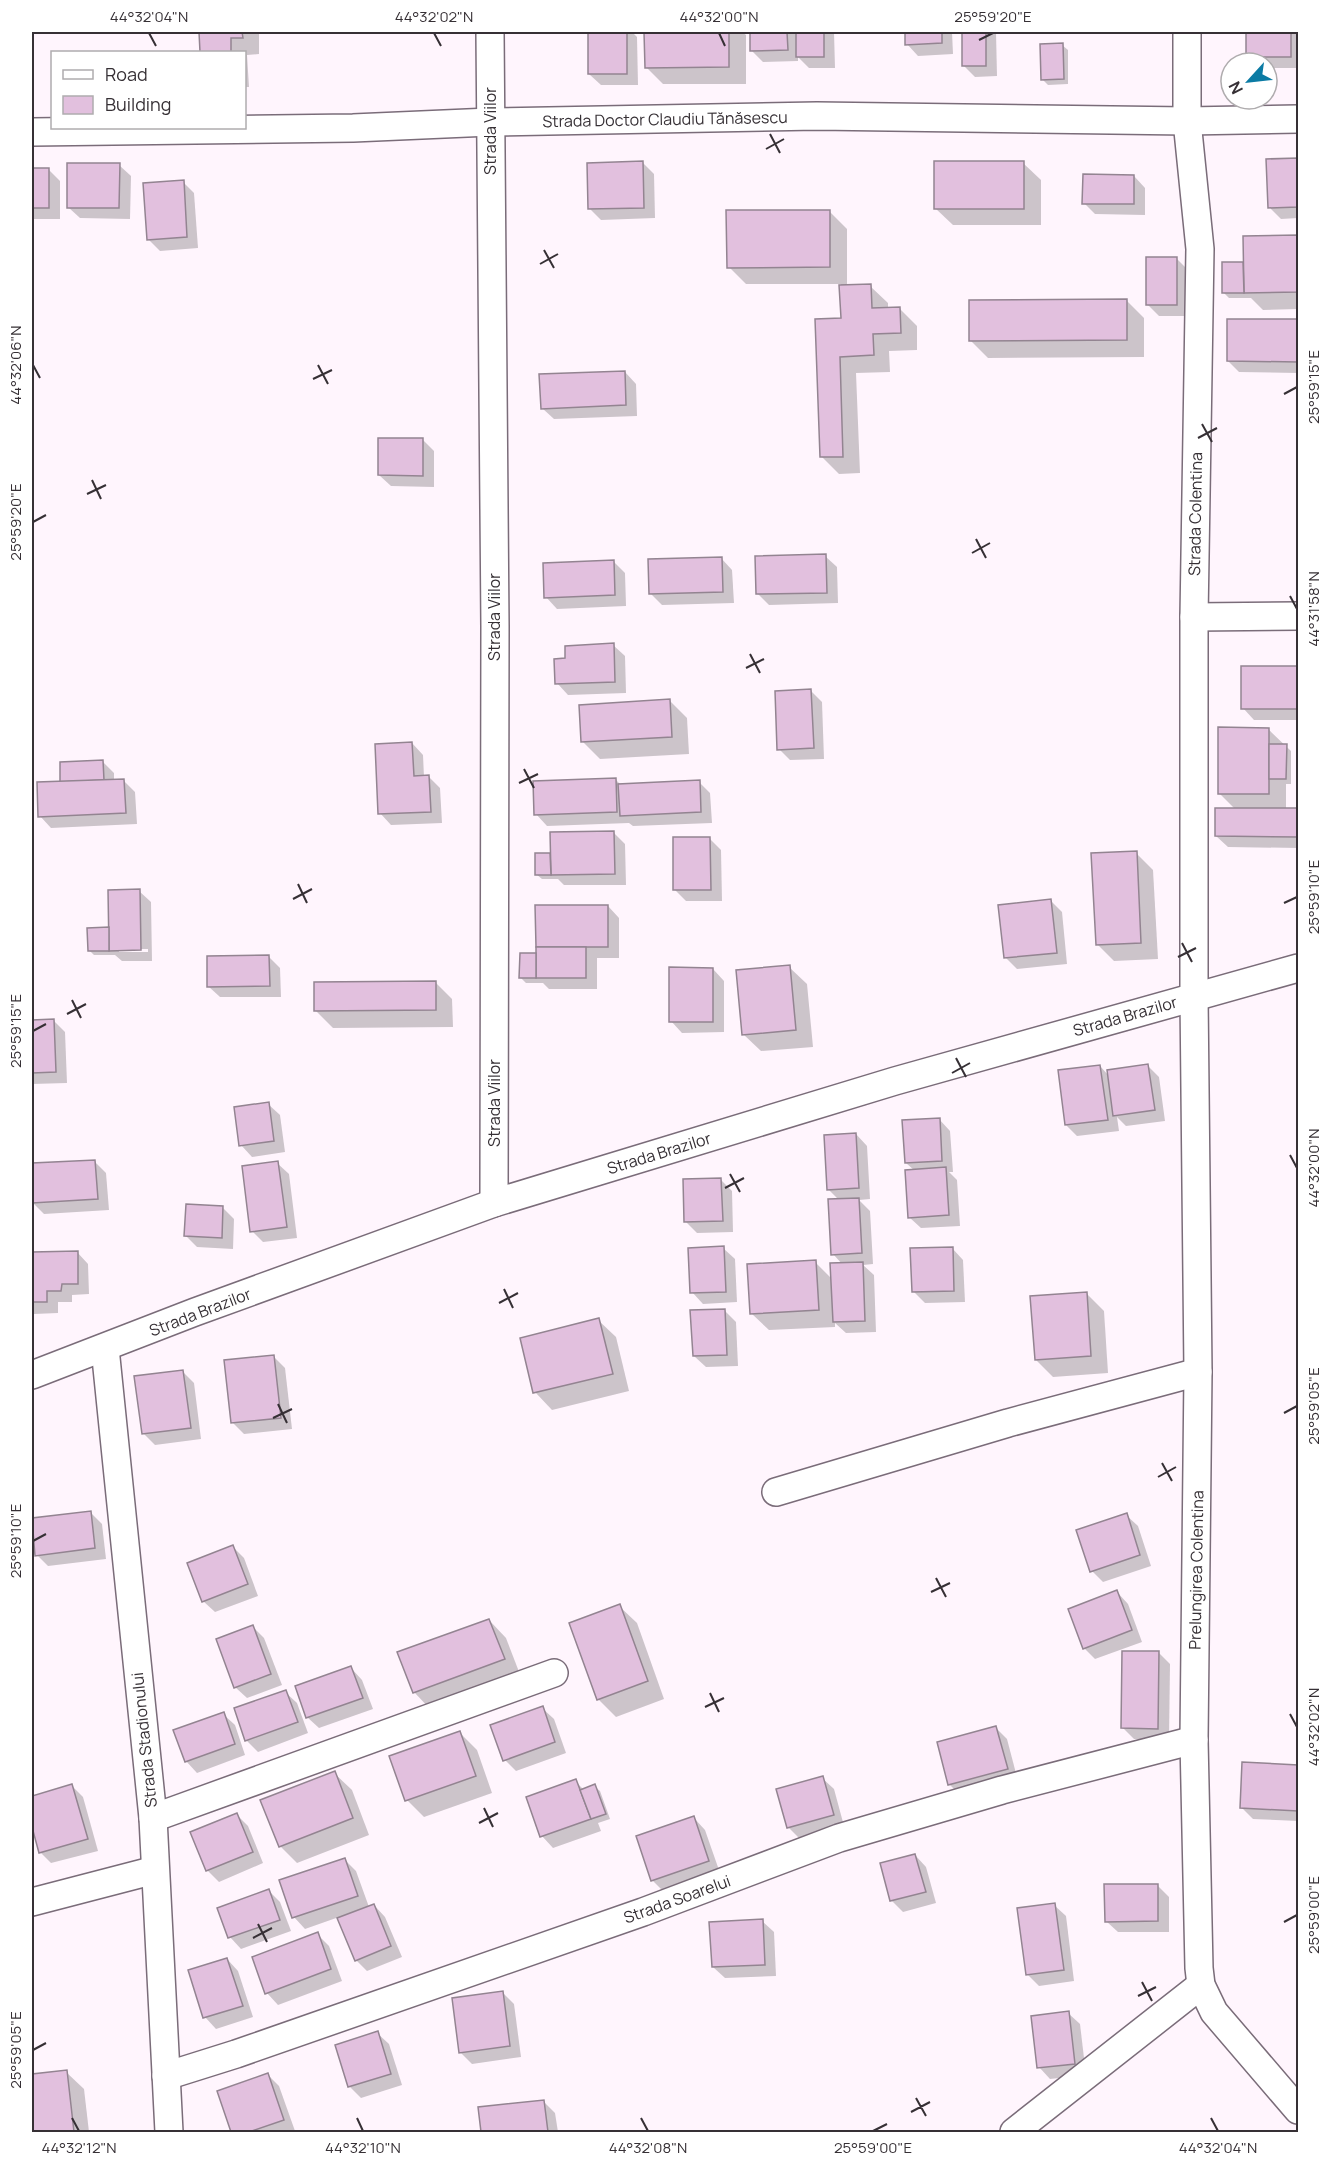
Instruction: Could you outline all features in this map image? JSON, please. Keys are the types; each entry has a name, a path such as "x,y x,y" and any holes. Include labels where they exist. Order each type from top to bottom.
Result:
{"street":[{"name":"Strada Viilor","path":"490,32 495,614 494,1203"},
{"name":"Strada Colentina","path":"1187,32 1187,122 1200,249 1194,617 1194,996"},
{"name":"Strada Doctor Claudiu Tănăsescu","path":"32,132 353,128 490,122 817,116 1187,122 1299,119"},
{"path":"1194,617 1299,616"},
{"name":"Strada Brazilor","path":"32,1375 195,1312 494,1203 895,1081 1299,968"},
{"name":"Prelungirea Colentina","path":"1194,996 1198,1372 1194,1740 1199,1968 1201,1985 1214,2012 1299,2110"},
{"name":"Strada Stadionului","path":"105,1348 131,1623 153,1818 169,2133"},
{"path":"776,1491 1019,1420 1198,1372"},
{"path":"153,1818 554,1673"},
{"name":"Strada Soarelui","path":"166,2076 236,2055 643,1912 839,1838 1002,1790 1194,1740"},
{"path":"32,1902 155,1870"},
{"path":"1014,2133 1201,1985"}],"building":[{"path":"199,32 242,32 243,38 231,38 231,51 200,51"},
{"path":"588,32 627,32 627,74 588,74"},
{"path":"644,32 729,32 729,67 645,68"},
{"path":"750,32 787,32 788,50 750,51"},
{"path":"796,32 824,32 824,57 796,57"},
{"path":"905,32 942,32 942,43 905,45"},
{"path":"962,32 986,32 986,66 962,66"},
{"path":"1246,32 1291,32 1291,57 1279,57 1279,51 1246,51"},
{"path":"1063,43 1064,79 1041,80 1040,44"},
{"path":"1298,158 1298,207 1268,208 1266,159"},
{"path":"643,161 644,208 588,209 587,163"},
{"path":"934,161 1024,161 1024,209 934,209"},
{"path":"67,163 120,163 119,208 67,208"},
{"path":"32,168 49,168 49,208 32,208"},
{"path":"1083,174 1134,175 1134,204 1082,204"},
{"path":"184,180 187,237 147,240 143,183"},
{"path":"726,210 830,210 830,267 727,268"},
{"path":"1298,235 1298,292 1244,293 1243,236"},
{"path":"1146,257 1177,257 1177,305 1146,305"},
{"path":"1222,262 1243,262 1244,293 1222,293"},
{"path":"871,284 872,308 900,307 901,333 873,334 874,355 840,357 843,457 820,457 815,319 841,318 839,285"},
{"path":"1127,299 1127,340 969,341 969,300"},
{"path":"1227,319 1298,319 1298,362 1227,361"},
{"path":"625,371 626,405 541,409 539,374"},
{"path":"378,438 423,438 423,476 378,475"},
{"path":"826,554 827,593 756,594 755,556"},
{"path":"722,557 723,592 649,594 648,559"},
{"path":"614,560 615,595 544,598 543,563"},
{"path":"614,643 615,682 555,684 554,659 565,658 565,646"},
{"path":"1241,666 1298,666 1298,709 1241,709"},
{"path":"811,689 814,748 777,750 775,691"},
{"path":"670,699 672,737 581,742 579,705"},
{"path":"1218,727 1269,728 1269,794 1218,794"},
{"path":"412,742 414,776 429,775 431,812 378,814 375,744"},
{"path":"1269,744 1287,744 1286,779 1269,779"},
{"path":"103,760 104,780 60,782 60,762"},
{"path":"616,778 617,812 534,815 533,781"},
{"path":"124,779 126,813 38,817 37,782"},
{"path":"700,780 701,812 620,816 618,784"},
{"path":"1215,808 1298,808 1298,837 1215,836"},
{"path":"614,831 615,874 551,875 550,832"},
{"path":"673,837 710,837 711,890 673,890"},
{"path":"1137,851 1141,943 1096,945 1091,853"},
{"path":"535,853 550,853 551,875 535,875"},
{"path":"140,889 141,950 109,951 108,890"},
{"path":"1051,899 1057,953 1004,958 998,905"},
{"path":"535,905 608,905 608,947 536,947"},
{"path":"109,927 109,951 88,951 87,928"},
{"path":"536,947 586,947 586,978 536,978"},
{"path":"520,953 536,953 536,978 519,978"},
{"path":"269,955 270,986 207,987 207,956"},
{"path":"790,965 796,1030 742,1035 736,970"},
{"path":"669,967 713,968 713,1022 669,1022"},
{"path":"436,981 436,1010 314,1011 314,982"},
{"path":"54,1019 56,1072 32,1073 32,1020"},
{"path":"1148,1064 1155,1110 1113,1116 1107,1070"},
{"path":"1100,1065 1108,1120 1065,1125 1058,1070"},
{"path":"269,1102 274,1141 239,1146 234,1107"},
{"path":"940,1118 942,1161 905,1163 902,1120"},
{"path":"856,1133 859,1188 827,1190 824,1135"},
{"path":"95,1160 98,1199 32,1203 32,1163"},
{"path":"278,1161 287,1227 250,1232 242,1166"},
{"path":"946,1167 949,1215 908,1218 905,1170"},
{"path":"721,1178 723,1221 684,1222 683,1179"},
{"path":"859,1198 862,1253 831,1255 828,1199"},
{"path":"186,1204 223,1206 222,1238 184,1236"},
{"path":"724,1246 726,1292 690,1293 688,1248"},
{"path":"953,1247 954,1291 912,1292 910,1248"},
{"path":"78,1251 78,1284 62,1284 61,1291 47,1291 47,1302 32,1302 32,1252"},
{"path":"816,1260 819,1310 750,1314 747,1264"},
{"path":"863,1262 865,1321 833,1322 830,1263"},
{"path":"1087,1292 1091,1356 1035,1360 1030,1296"},
{"path":"725,1309 727,1355 693,1356 690,1310"},
{"path":"599,1318 613,1374 533,1393 520,1338"},
{"path":"274,1355 281,1418 231,1423 224,1360"},
{"path":"183,1370 191,1428 142,1434 134,1376"},
{"path":"91,1511 95,1548 35,1556 32,1518"},
{"path":"1127,1513 1140,1555 1090,1572 1076,1530"},
{"path":"233,1545 248,1584 202,1602 187,1563"},
{"path":"1117,1590 1132,1630 1083,1649 1068,1609"},
{"path":"620,1604 648,1681 597,1700 569,1623"},
{"path":"489,1619 505,1659 413,1693 397,1652"},
{"path":"253,1625 271,1674 234,1688 216,1639"},
{"path":"1122,1651 1159,1651 1158,1729 1121,1728"},
{"path":"351,1666 363,1698 306,1718 295,1686"},
{"path":"286,1690 298,1722 245,1741 234,1708"},
{"path":"543,1706 555,1742 503,1761 490,1725"},
{"path":"224,1712 235,1744 185,1762 173,1730"},
{"path":"996,1726 1008,1769 948,1785 937,1742"},
{"path":"460,1731 476,1776 405,1801 389,1756"},
{"path":"1242,1762 1298,1765 1298,1811 1240,1808"},
{"path":"335,1771 353,1818 279,1847 260,1800"},
{"path":"823,1776 834,1815 787,1828 776,1789"},
{"path":"576,1779 591,1819 540,1837 526,1797"},
{"path":"72,1784 88,1839 39,1853 32,1827 32,1796"},
{"path":"595,1784 606,1814 591,1819 580,1790"},
{"path":"237,1813 253,1852 206,1871 190,1832"},
{"path":"694,1816 709,1861 651,1881 636,1836"},
{"path":"915,1854 926,1892 890,1901 880,1863"},
{"path":"345,1858 358,1896 292,1918 279,1880"},
{"path":"1104,1884 1158,1884 1158,1921 1105,1922"},
{"path":"269,1889 280,1920 228,1938 217,1908"},
{"path":"1055,1903 1064,1970 1026,1975 1017,1908"},
{"path":"374,1904 391,1946 355,1961 337,1918"},
{"path":"763,1919 765,1965 712,1967 709,1922"},
{"path":"318,1932 331,1969 265,1994 252,1957"},
{"path":"227,1958 243,2006 203,2018 188,1970"},
{"path":"503,1991 510,2046 459,2053 452,1998"},
{"path":"1069,2011 1075,2064 1037,2068 1031,2016"},
{"path":"378,2031 391,2074 348,2087 335,2045"},
{"path":"67,2070 74,2132 32,2132 32,2074"},
{"path":"268,2073 284,2120 249,2132 231,2132 217,2091"},
{"path":"544,2100 548,2132 481,2132 478,2107"}]}
